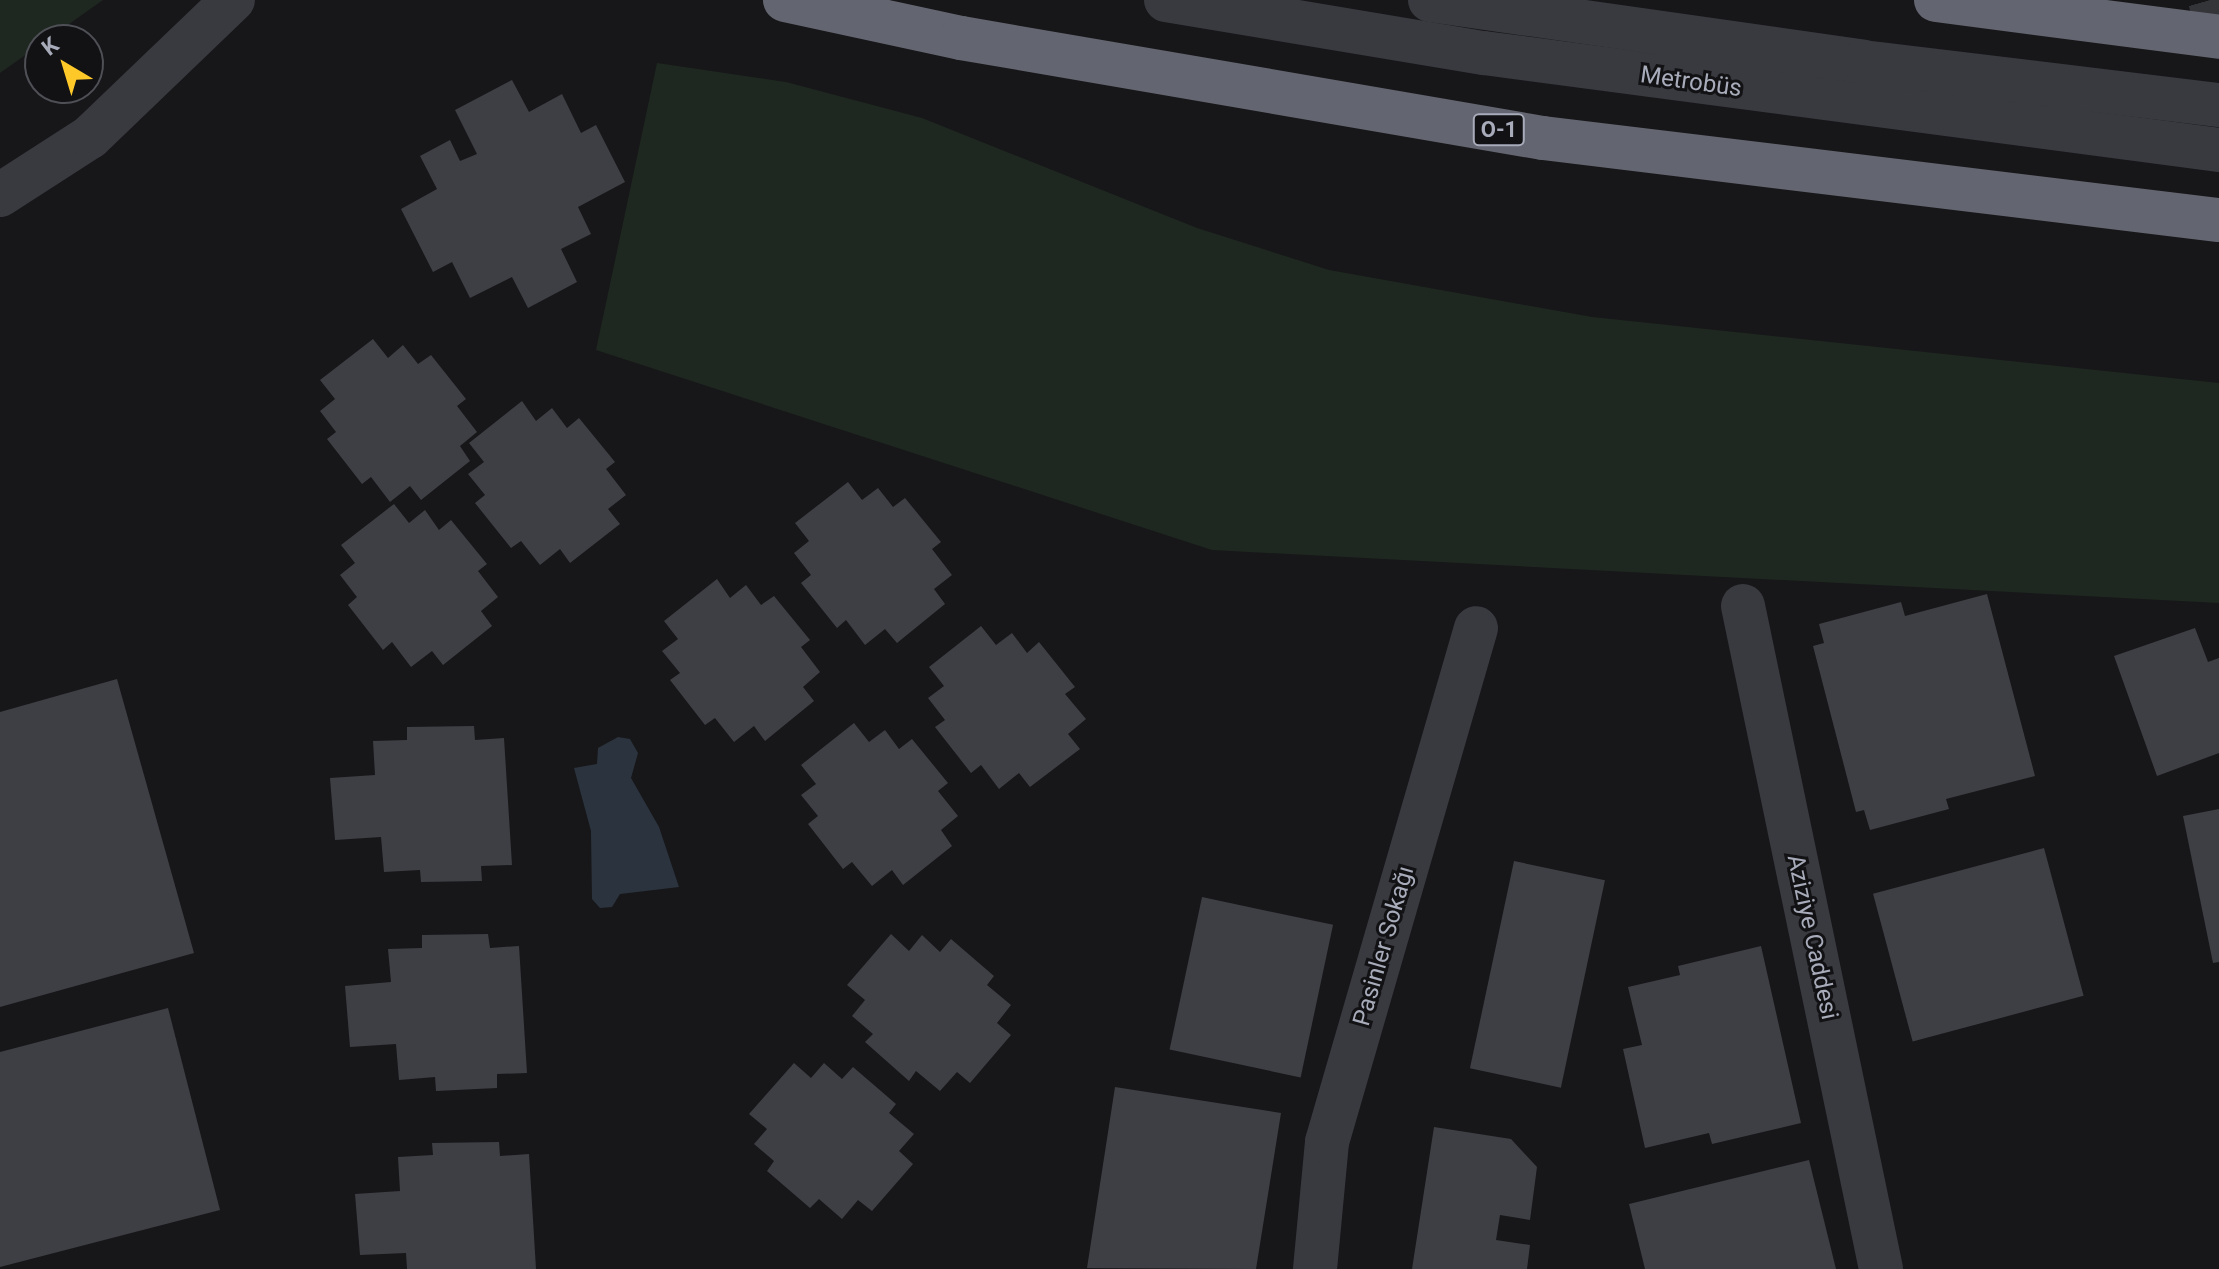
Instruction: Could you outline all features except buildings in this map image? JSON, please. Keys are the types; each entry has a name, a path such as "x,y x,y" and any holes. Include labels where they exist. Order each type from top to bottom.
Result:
{"highway":[{"name":"O-1","path":"785,0 961,38 1543,138 2219,220"},
{"path":"1936,0 2219,37"},
{"path":"2119,209 2219,234"}],"street":[{"path":"0,195 90,137 233,0"},
{"name":"Metrobüs","path":"1166,0 1484,53 2219,150"},
{"name":"Metrobüs","path":"1430,0 1863,62 2219,105"},
{"path":"0,164 90,137"},
{"name":"Aziziye Caddesi","path":"1743,606 1881,1269"},
{"name":"Pasinler Sokağı","path":"1315,1269 1327,1142 1476,628"}],"shaded area":[{"path":"0,0 103,0 69,24 24,24 24,56 0,73"},
{"path":"657,63 786,82 922,118 1197,228 1329,270 1592,317 2219,383 2219,603 1212,550 596,350"},
{"path":"618,737 630,739 638,753 631,778 659,827 679,887 620,894 612,907 600,908 592,899 591,831 574,768 597,764 598,748"}],"tunnel":[{"path":"2210,0 2219,31"}]}
